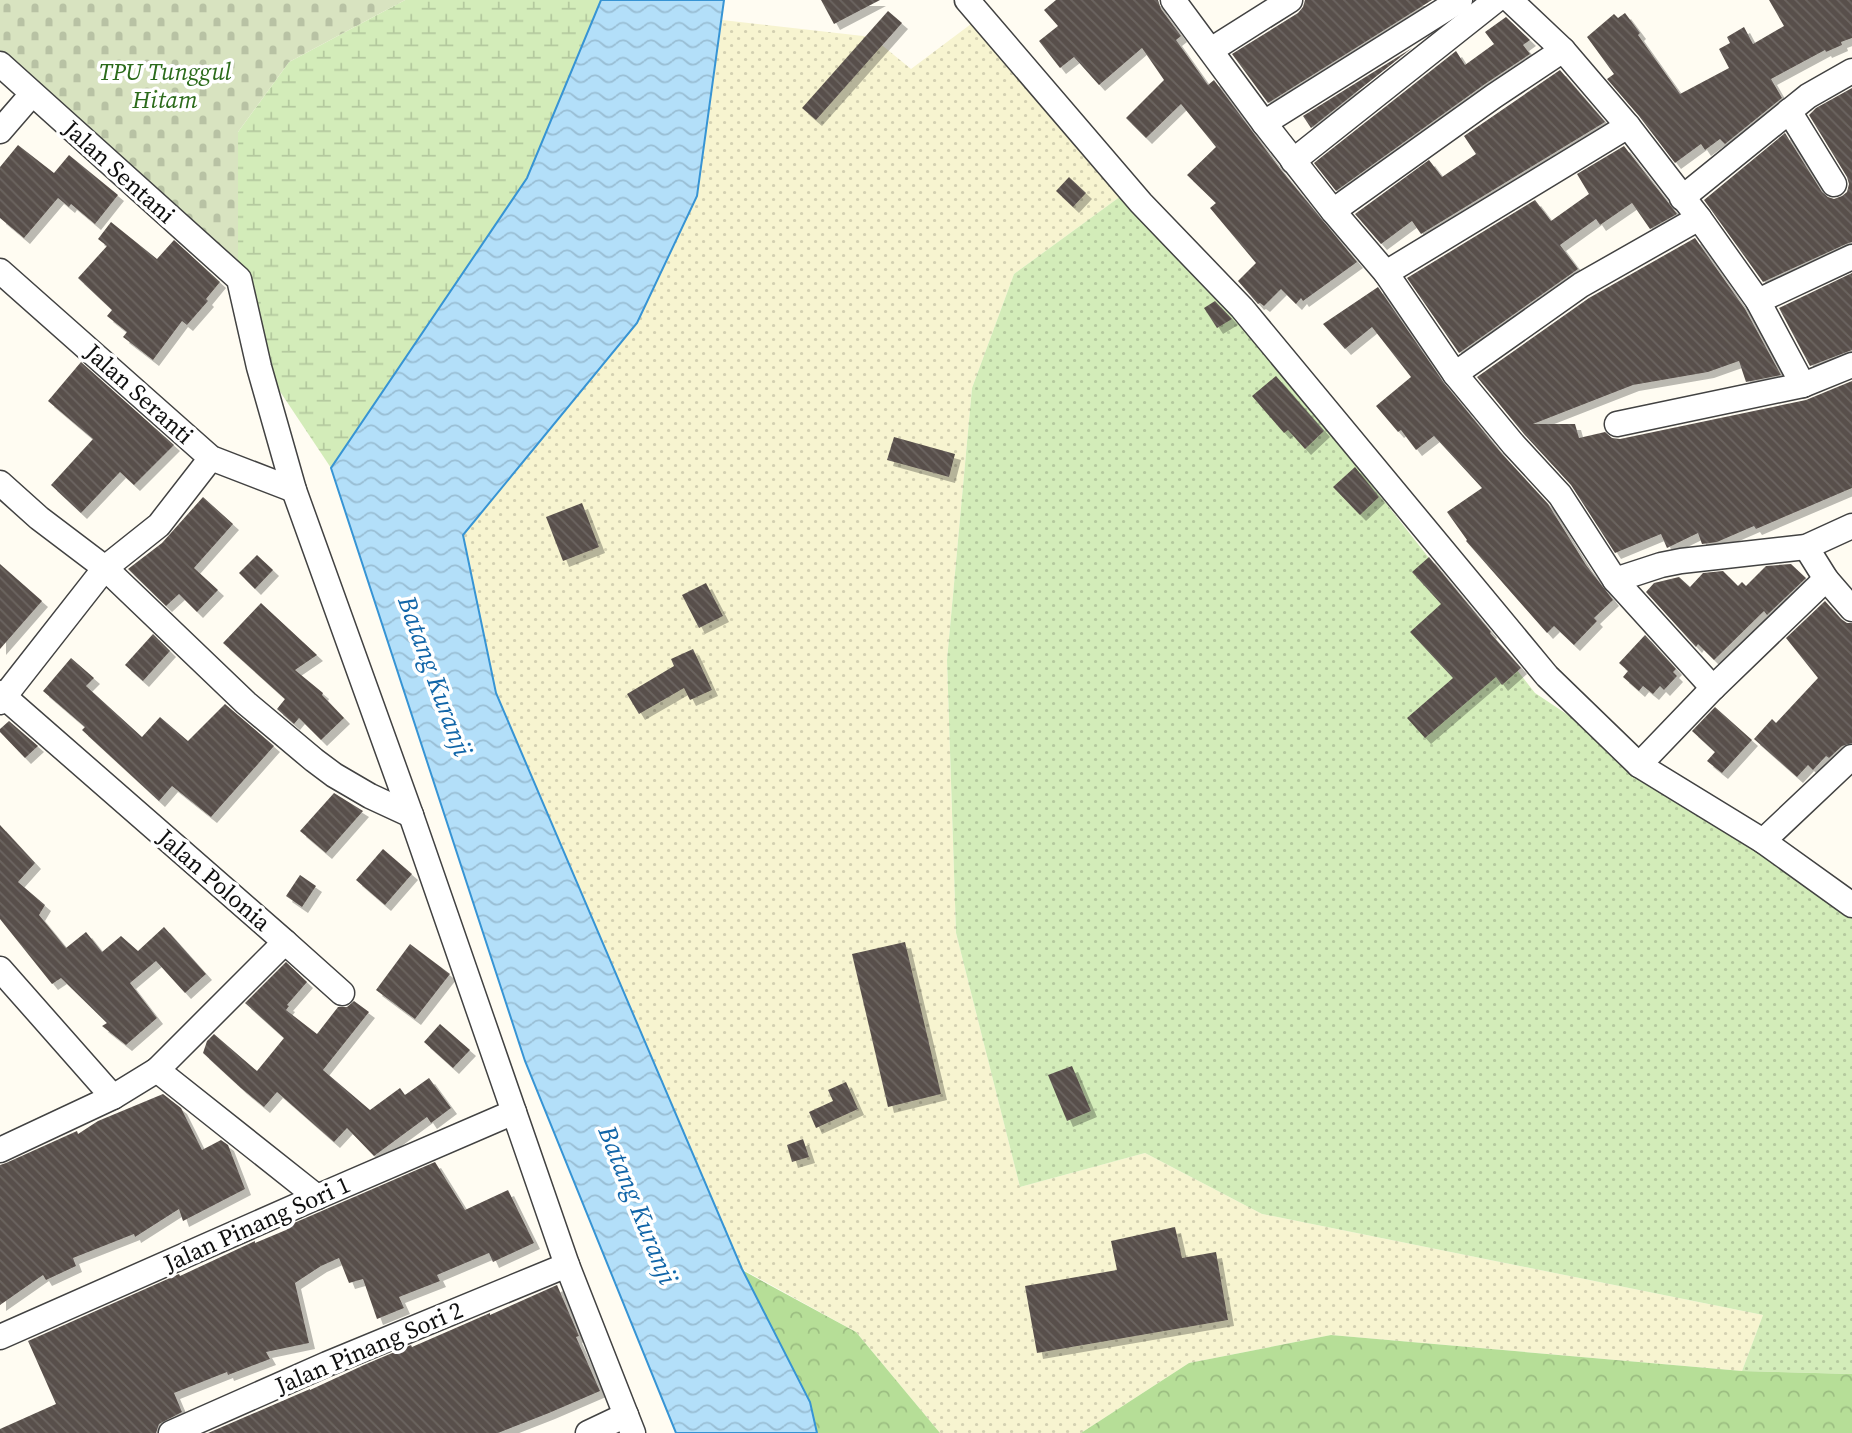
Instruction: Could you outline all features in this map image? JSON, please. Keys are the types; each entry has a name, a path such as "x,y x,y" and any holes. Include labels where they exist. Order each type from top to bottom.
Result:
{"street":[{"path":"967,0 1141,204 1242,308 1547,676 1639,765 1763,841 1852,905"},
{"path":"1173,0 1293,161 1386,273 1455,374 1559,495 1615,580 1713,688"},
{"path":"1211,50 1290,0"},
{"path":"1264,123 1460,0"},
{"path":"1293,161 1496,0"},
{"path":"1510,0 1563,50 1699,218 1758,301 1803,385"},
{"path":"1333,211 1563,50"},
{"name":"Jalan Sentani","path":"0,64 239,279 259,367 294,490"},
{"path":"1682,198 1808,96 1852,71"},
{"path":"0,131 33,94"},
{"path":"1788,111 1834,184"},
{"path":"1386,273 1628,127"},
{"path":"1455,374 1581,285 1699,218"},
{"path":"1758,301 1852,257"},
{"name":"Jalan Seranti","path":"0,271 211,458 294,490"},
{"path":"1616,424 1803,385 1852,365"},
{"path":"2,698 105,568 159,525 211,458"},
{"path":"0,483 105,568 246,703 314,760 370,796 411,815"},
{"path":"294,490 411,815 567,1265 630,1424 588,1433"},
{"path":"1615,580 1661,565 1806,547 1852,526"},
{"path":"1806,547 1826,579 1852,609"},
{"path":"1639,765 1713,688 1826,579"},
{"name":"Jalan Polonia","path":"0,1150 113,1097 157,1070 285,943 2,698"},
{"path":"1763,841 1852,757"},
{"path":"285,943 342,992"},
{"path":"0,969 113,1097"},
{"path":"157,1070 317,1197"},
{"name":"Jalan Pinang Sori 1","path":"0,1337 514,1112"},
{"name":"Jalan Pinang Sori 2","path":"171,1433 327,1364 567,1265"}],"shaded area":[{"path":"722,20 872,37 911,69 971,24 1136,185 1014,274 972,388 947,660 956,933 1020,1187 1145,1153 1262,1214 1763,1315 1742,1371 1331,1335 1189,1363 1081,1433 940,1433 856,1332 742,1269 496,693 462,535 637,323 697,196"}],"green space":[{"name":"TPU Tunggul Hitam","path":"0,0 405,0 289,62 238,132 238,262 0,56"},
{"path":"405,0 601,0 527,178 331,468 277,387 238,262 238,132 289,62"},
{"path":"1136,185 1535,693 1852,904 1852,1374 1742,1371 1763,1315 1262,1214 1145,1153 1020,1187 956,933 947,660 972,388 1014,274"},
{"path":"742,1270 856,1332 940,1433 817,1433 810,1402"},
{"path":"1331,1335 1742,1371 1852,1374 1852,1433 1081,1433 1189,1363"}],"water":[{"name":"Batang Kuranji","path":"601,0 724,0 697,196 637,323 463,535 496,693 742,1269 810,1402 817,1433 676,1433 525,1061 331,468 527,178"}],"building":[{"path":"821,0 880,0 834,24"},
{"path":"1056,0 1158,0 1161,9 1181,36 1176,40 1208,85 1214,80 1281,170 1357,262 1303,301 1301,298 1296,304 1281,289 1264,306 1258,304 1238,281 1256,263 1210,208 1216,203 1187,175 1216,147 1181,104 1146,138 1126,118 1164,80 1142,48 1099,85 1074,57 1060,68 1039,41 1058,26 1044,10"},
{"path":"1305,0 1432,0 1268,103 1232,54 1298,13"},
{"path":"1769,0 1852,0 1852,38 1771,79 1782,98 1725,144 1720,139 1705,150 1701,144 1675,163 1607,79 1614,74 1587,37 1614,14 1618,18 1625,13 1680,94 1729,68 1719,49 1730,43 1727,37 1744,27 1753,44 1784,26"},
{"path":"888,11 902,23 816,120 802,108"},
{"path":"1506,17 1530,40 1523,45 1530,54 1336,191 1314,163 1456,51 1465,65 1494,44 1485,32"},
{"path":"1412,48 1311,128 1303,116"},
{"path":"1560,70 1605,122 1421,234 1412,221 1381,244 1355,214 1429,160 1442,177 1476,154 1464,136"},
{"path":"1852,88 1852,242 1763,282 1704,200 1785,133 1822,192 1834,199 1842,196 1847,192 1847,177 1809,115 1816,108"},
{"path":"18,145 54,173 69,155 118,195 95,224 71,204 69,207 58,198 24,238 0,218 0,167"},
{"path":"1624,146 1677,214 1650,229 1632,203 1600,225 1596,219 1560,245 1578,269 1459,353 1407,278 1535,200 1551,221 1589,194 1577,174"},
{"path":"1069,177 1086,193 1073,207 1056,191"},
{"path":"111,222 157,259 174,240 220,282 187,325 182,321 153,360 123,337 127,332 107,316 112,310 78,278 107,246 98,239"},
{"path":"1695,238 1745,309 1781,375 1746,382 1739,361 1708,372 1633,385 1533,424 1575,424 1579,438 1605,432 1612,438 1620,439 1806,400 1852,381 1852,488 1756,529 1754,526 1717,542 1702,544 1698,533 1667,548 1661,534 1615,553 1571,485 1477,377 1589,298"},
{"path":"1852,273 1852,350 1810,366 1779,308"},
{"path":"1378,287 1444,383 1502,454 1548,504 1586,565 1613,600 1594,618 1597,621 1574,645 1554,626 1547,633 1466,541 1447,512 1482,488 1434,436 1416,450 1401,430 1398,432 1376,406 1411,377 1372,327 1345,349 1323,324"},
{"path":"1215,301 1232,319 1217,328 1204,308"},
{"path":"81,362 174,445 134,485 120,472 81,513 51,485 93,439 48,401"},
{"path":"1276,376 1324,431 1305,449 1288,430 1284,433 1252,396"},
{"path":"894,437 955,454 949,477 887,460"},
{"path":"1355,467 1379,497 1360,515 1333,487"},
{"path":"203,497 233,524 194,568 218,590 197,612 179,594 166,606 128,569 162,543"},
{"path":"582,503 599,547 563,561 546,517"},
{"path":"257,555 273,570 255,589 239,573"},
{"path":"1429,557 1521,668 1502,685 1496,677 1425,738 1407,718 1453,678 1410,632 1441,604 1412,572"},
{"path":"0,564 42,601 0,649"},
{"path":"1791,564 1806,578 1767,615 1764,611 1714,660 1698,644 1696,647 1646,592 1654,583 1679,577 1690,587 1703,573 1723,571 1738,586 1742,582 1746,586 1766,566"},
{"path":"706,583 723,616 699,628 682,595"},
{"path":"1825,601 1841,619 1852,623 1852,743 1842,746 1829,758 1826,756 1813,770 1808,765 1797,777 1754,739 1772,719 1776,723 1818,678 1786,638"},
{"path":"261,603 317,655 295,670 323,693 344,718 321,740 299,718 294,724 277,709 285,699 223,643"},
{"path":"153,634 170,651 143,681 125,665"},
{"path":"1645,635 1676,669 1673,672 1677,676 1664,690 1660,686 1653,694 1643,686 1639,691 1623,677 1628,671 1619,663"},
{"path":"693,649 712,690 690,700 684,688 639,714 627,694 674,666 671,659"},
{"path":"71,658 94,678 86,686 142,737 160,717 188,741 225,704 274,746 211,817 172,786 159,801 82,730 85,727 43,691"},
{"path":"1715,707 1752,740 1722,773 1707,761 1715,752 1692,731"},
{"path":"9,721 38,746 25,758 0,732"},
{"path":"334,793 363,811 326,853 300,831"},
{"path":"0,825 35,863 18,882 45,905 39,915 66,948 86,932 102,952 121,936 138,951 164,927 206,974 185,993 156,961 130,983 157,1018 126,1045 102,1026 107,1023 61,978 52,984 0,919"},
{"path":"383,849 412,874 385,905 356,880"},
{"path":"300,875 316,886 302,907 286,896"},
{"path":"905,942 941,1094 888,1107 852,954"},
{"path":"410,944 450,974 415,1019 376,990"},
{"path":"286,962 307,982 287,1005 289,1006 286,1010 317,1034 338,1007 347,1007 354,1001 369,1012 323,1070 370,1110 400,1088 405,1095 429,1078 451,1108 431,1123 427,1117 374,1156 347,1128 334,1142 277,1092 264,1107 241,1088 203,1053 207,1041 214,1034 257,1071 284,1038 245,1003"},
{"path":"440,1024 470,1050 453,1068 424,1042"},
{"path":"1072,1066 1091,1111 1067,1121 1048,1075"},
{"path":"846,1082 858,1109 816,1128 809,1112 833,1101 828,1090"},
{"path":"163,1094 181,1108 202,1150 221,1140 228,1145 245,1189 183,1221 179,1209 135,1237 134,1234 73,1258 76,1266 46,1280 43,1275 0,1305 0,1165 77,1131 78,1134 98,1121"},
{"path":"803,1139 809,1157 792,1162 787,1145"},
{"path":"435,1162 465,1210 508,1190 534,1243 493,1262 489,1253 437,1275 440,1281 399,1297 404,1308 377,1319 363,1279 349,1283 339,1258 321,1266 295,1283 309,1343 266,1352 270,1359 228,1375 227,1372 174,1393 182,1412 159,1424 156,1433 0,1433 0,1429 56,1404 28,1341 255,1241 286,1230 294,1223"},
{"path":"1175,1227 1182,1258 1216,1252 1228,1320 1037,1353 1025,1286 1117,1270 1111,1241"},
{"path":"557,1285 600,1391 549,1413 498,1433 208,1433 411,1345 412,1347 490,1315"}]}
